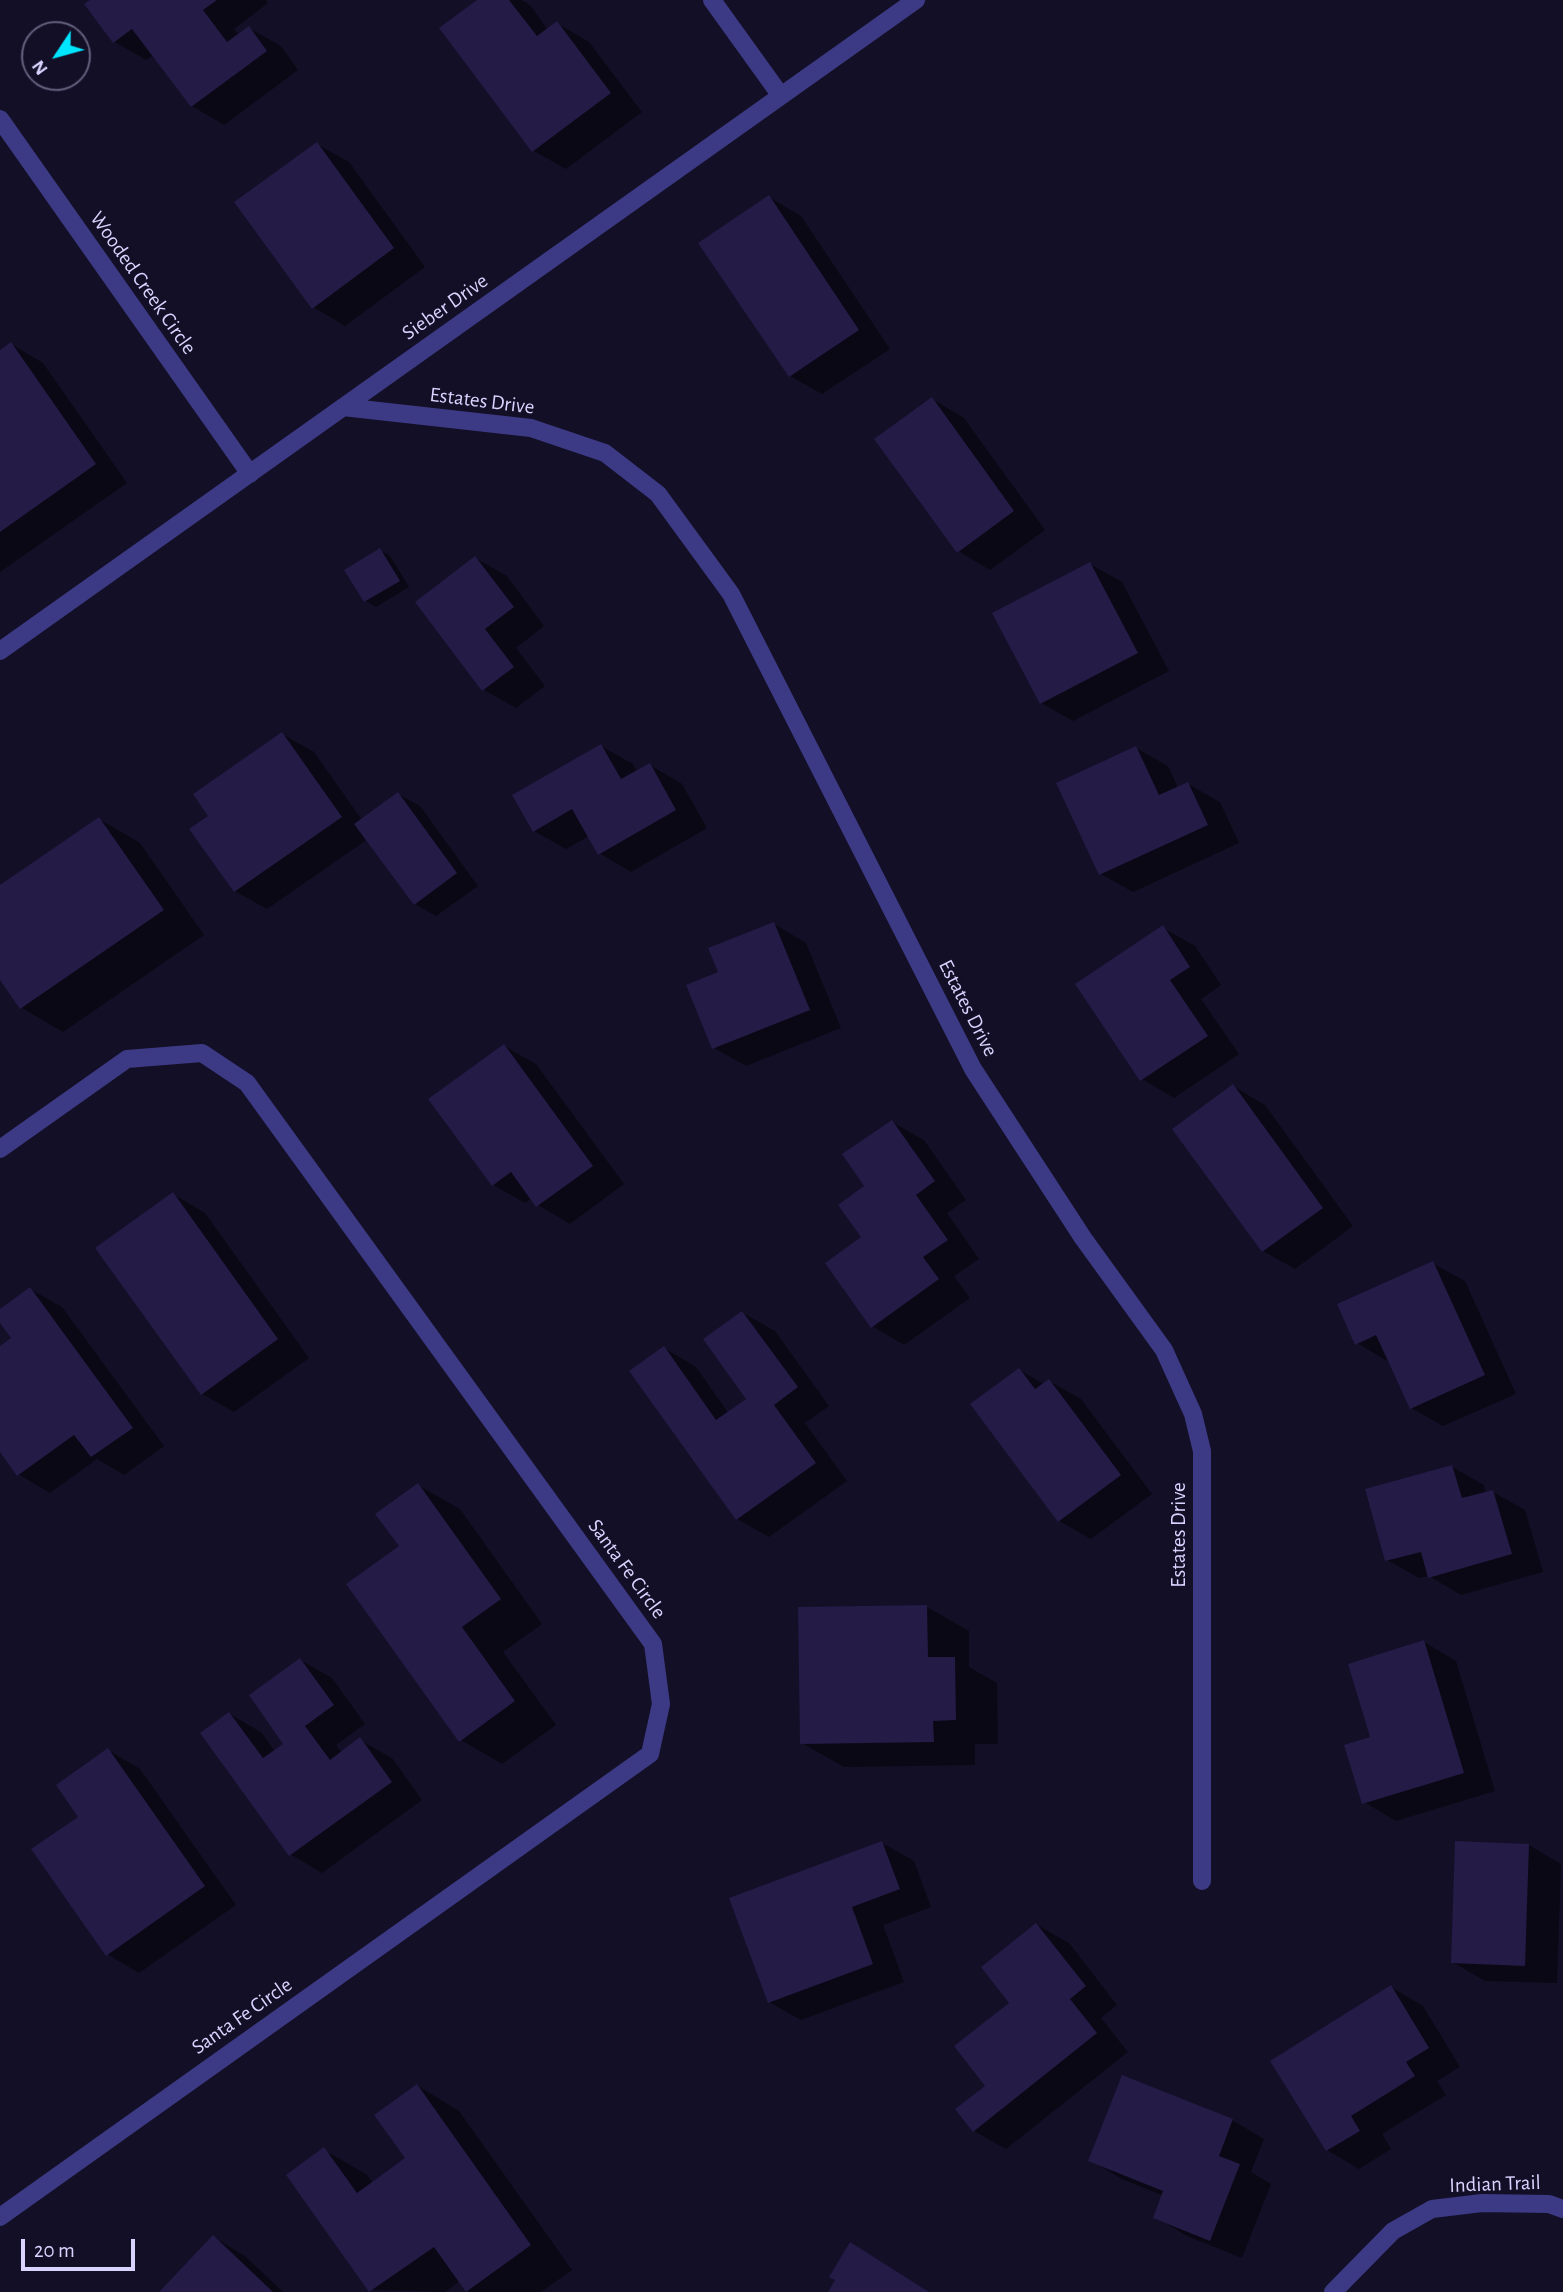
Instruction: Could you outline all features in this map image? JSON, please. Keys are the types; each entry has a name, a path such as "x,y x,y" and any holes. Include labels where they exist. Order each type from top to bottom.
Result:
{"street":[{"path":"712,0 781,96"},
{"name":"Sieber Drive","path":"0,651 916,0"},
{"name":"Wooded Creek Circle","path":"0,119 250,474"},
{"name":"Estates Drive","path":"343,407 531,428 605,453 658,494 730,594 973,1069 1083,1238 1164,1350 1193,1414 1202,1451 1202,1881"},
{"name":"Santa Fe Circle","path":"0,1149 127,1059 202,1053 247,1083 653,1644 661,1703 650,1754 0,2217"},
{"name":"Indian Trail","path":"1333,2292 1393,2231 1432,2209 1482,2203 1549,2204 1563,2209"}],"building":[{"path":"90,0 217,0 203,10 227,42 249,26 267,51 191,107 132,29 113,43 84,4"},
{"path":"477,0 509,0 537,36 557,21 611,93 532,152 439,28"},
{"path":"317,142 394,248 312,309 234,202"},
{"path":"769,195 859,330 789,377 698,243"},
{"path":"11,342 96,464 0,532 0,350"},
{"path":"932,397 1014,511 957,553 874,439"},
{"path":"380,548 400,581 364,602 344,570"},
{"path":"475,556 514,607 485,629 514,667 482,691 415,602"},
{"path":"1090,562 1138,653 1040,704 992,613"},
{"path":"282,732 342,817 234,892 189,829 208,816 193,794"},
{"path":"601,744 621,779 650,763 676,810 598,855 572,809 533,832 512,795"},
{"path":"1136,746 1159,795 1188,782 1208,825 1099,875 1056,783"},
{"path":"398,792 457,873 414,905 354,824"},
{"path":"99,817 164,910 20,1009 0,980 0,885"},
{"path":"774,922 810,1010 712,1049 686,985 718,972 708,948"},
{"path":"1163,925 1190,967 1170,980 1208,1036 1140,1081 1075,984"},
{"path":"504,1044 593,1166 536,1207 511,1172 492,1186 428,1099"},
{"path":"1233,1084 1323,1208 1262,1252 1172,1129"},
{"path":"892,1120 935,1181 916,1195 948,1240 923,1257 939,1279 871,1328 825,1263 861,1237 838,1205 864,1186 842,1154"},
{"path":"173,1192 278,1339 201,1395 95,1248"},
{"path":"1433,1261 1485,1375 1410,1409 1376,1335 1355,1345 1337,1304"},
{"path":"30,1287 133,1428 91,1457 74,1435 17,1476 0,1452 0,1346 11,1338 0,1323 0,1309"},
{"path":"742,1311 798,1387 774,1405 816,1463 736,1520 629,1371 664,1346 716,1420 746,1399 703,1339"},
{"path":"1019,1368 1035,1389 1049,1379 1121,1475 1058,1522 970,1404"},
{"path":"1452,1465 1462,1498 1493,1490 1512,1554 1428,1578 1421,1552 1385,1561 1365,1489"},
{"path":"418,1483 501,1599 462,1627 515,1701 459,1742 346,1584 399,1546 375,1514"},
{"path":"927,1605 928,1657 955,1657 956,1720 933,1721 934,1742 800,1744 798,1607"},
{"path":"1424,1640 1464,1773 1362,1804 1344,1745 1370,1737 1348,1664"},
{"path":"300,1658 334,1705 305,1726 330,1760 360,1737 392,1782 289,1856 200,1733 229,1712 263,1758 283,1744 249,1695"},
{"path":"108,1748 205,1886 106,1956 31,1849 78,1817 56,1785"},
{"path":"882,1841 900,1889 852,1907 873,1964 768,2003 729,1898"},
{"path":"1455,1841 1529,1844 1525,1966 1451,1963"},
{"path":"1036,1923 1086,1986 1070,1999 1097,2033 973,2132 955,2109 985,2086 954,2046 1009,2003 981,1967"},
{"path":"1391,1985 1429,2048 1406,2062 1415,2076 1351,2116 1360,2131 1326,2151 1270,2061"},
{"path":"1122,2075 1233,2119 1219,2156 1240,2164 1210,2241 1153,2218 1163,2191 1088,2161"},
{"path":"417,2084 531,2245 466,2292 434,2247 369,2292 286,2175 324,2147 357,2193 405,2158 374,2115"},
{"path":"213,2235 273,2292 159,2292"},
{"path":"850,2242 929,2292 828,2292 835,2280 829,2277"}]}
